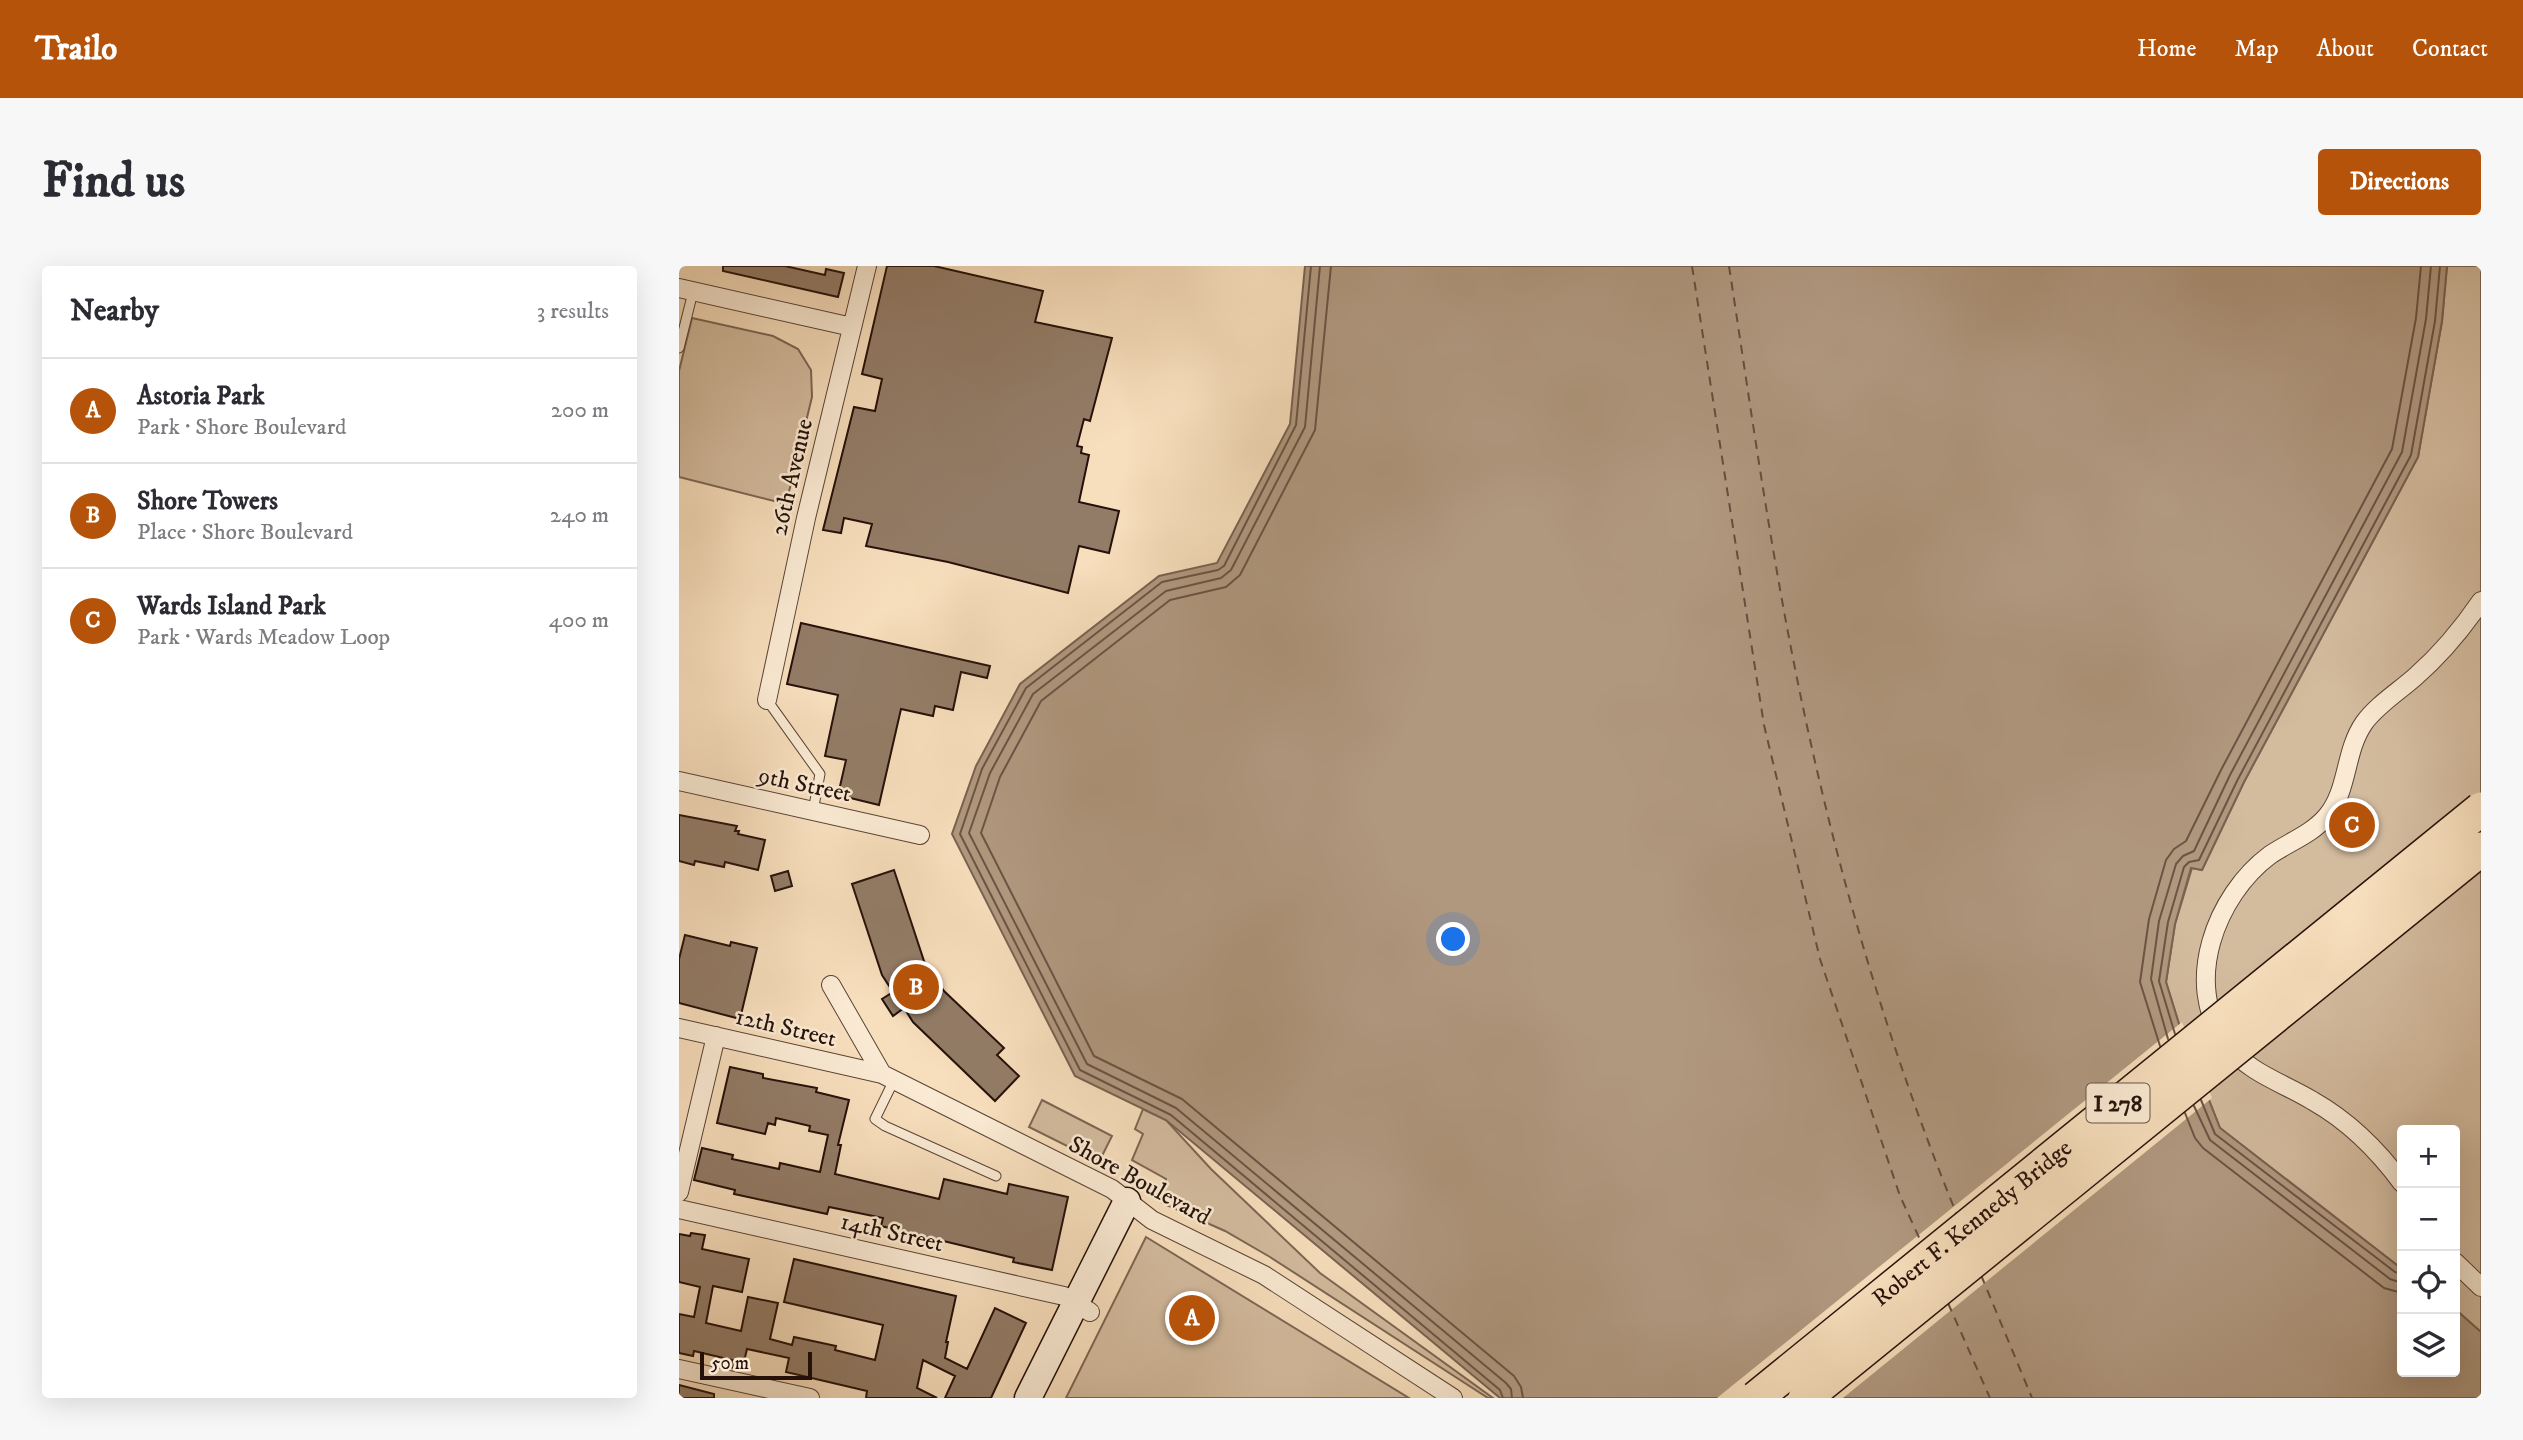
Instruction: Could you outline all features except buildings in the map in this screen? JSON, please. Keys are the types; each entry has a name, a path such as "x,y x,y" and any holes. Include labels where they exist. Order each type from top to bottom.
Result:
{"highway":[{"name":"Robert F. Kennedy Bridge","path":"1756,1398 2481,809"},
{"name":"Robert F. Kennedy Bridge","path":"1805,1398 2481,849"}],"street":[{"name":"26th Avenue","path":"767,700 808,506 867,266"},
{"path":"686,290 852,327"},
{"path":"2397,1176 2379,1153 2348,1123 2312,1100 2258,1073 2236,1055 2218,1031 2212,1016 2207,997 2206,962 2220,918 2243,882 2270,855 2313,829 2332,808 2343,786 2352,749 2363,725 2378,707 2433,661 2481,601"},
{"name":"9th Street","path":"679,781 921,835"},
{"path":"831,985 888,1077"},
{"name":"12th Street","path":"679,1028 888,1077"},
{"path":"679,1192 716,1036"},
{"name":"Shore Boulevard","path":"888,1077 1112,1189 1140,1211 1264,1275 1453,1398"},
{"name":"14th Street","path":"679,1209 1060,1295 1083,1307"},
{"path":"1028,1398 1140,1211"},
{"path":"2460,1267 2481,1287"},
{"path":"1047,1398 1083,1307"},
{"path":"679,1369 810,1398"}],"lane":[{"path":"679,348 686,290"},
{"path":"767,700 820,774 813,811"},
{"path":"888,1077 875,1119 996,1176"}],"shaded area":[{"path":"2447,266 2481,266 2481,1332 2460,1313 2460,1125 2397,1125 2397,1265 2220,1128 2179,1024 2166,982 2175,924 2192,868 2202,870 2244,782 2418,457 2442,321"},
{"path":"692,318 773,336 798,349 811,370 812,397 786,504 679,477 679,371"},
{"path":"1042,1100 1112,1136 1099,1162 1029,1127"},
{"path":"1143,1109 1166,1120 1211,1169 1320,1273 1493,1398 1488,1398 1270,1257 1225,1231 1162,1203 1166,1179 1132,1160 1143,1134 1135,1129"},
{"path":"1146,1237 1409,1398 1066,1398"}],"water":[{"path":"1305,266 2447,266 2442,321 2418,457 2244,782 2202,870 2191,868 2175,924 2166,982 2179,1024 2220,1128 2397,1265 2397,1377 2460,1377 2460,1313 2481,1332 2481,1398 1500,1398 1166,1120 1075,1076 952,834 976,766 1020,684 1159,576 1217,563 1290,424"}],"pier":[{"path":"2182,1022 2212,1098 1843,1398 1717,1398"}],"ferry route":[{"path":"1692,266 1764,725 1820,959 1900,1196 1922,1244"},
{"path":"1729,266 1775,559 1814,757 1853,912 1876,989 1901,1065 1957,1215"},
{"path":"1981,1275 2032,1398"},
{"path":"1948,1303 1990,1398"}],"place":[{"name":"Wards Island Park","path":"2352,825"},
{"name":"Shore Towers","path":"916,987"},
{"name":"Astoria Park","path":"1192,1318"}]}
